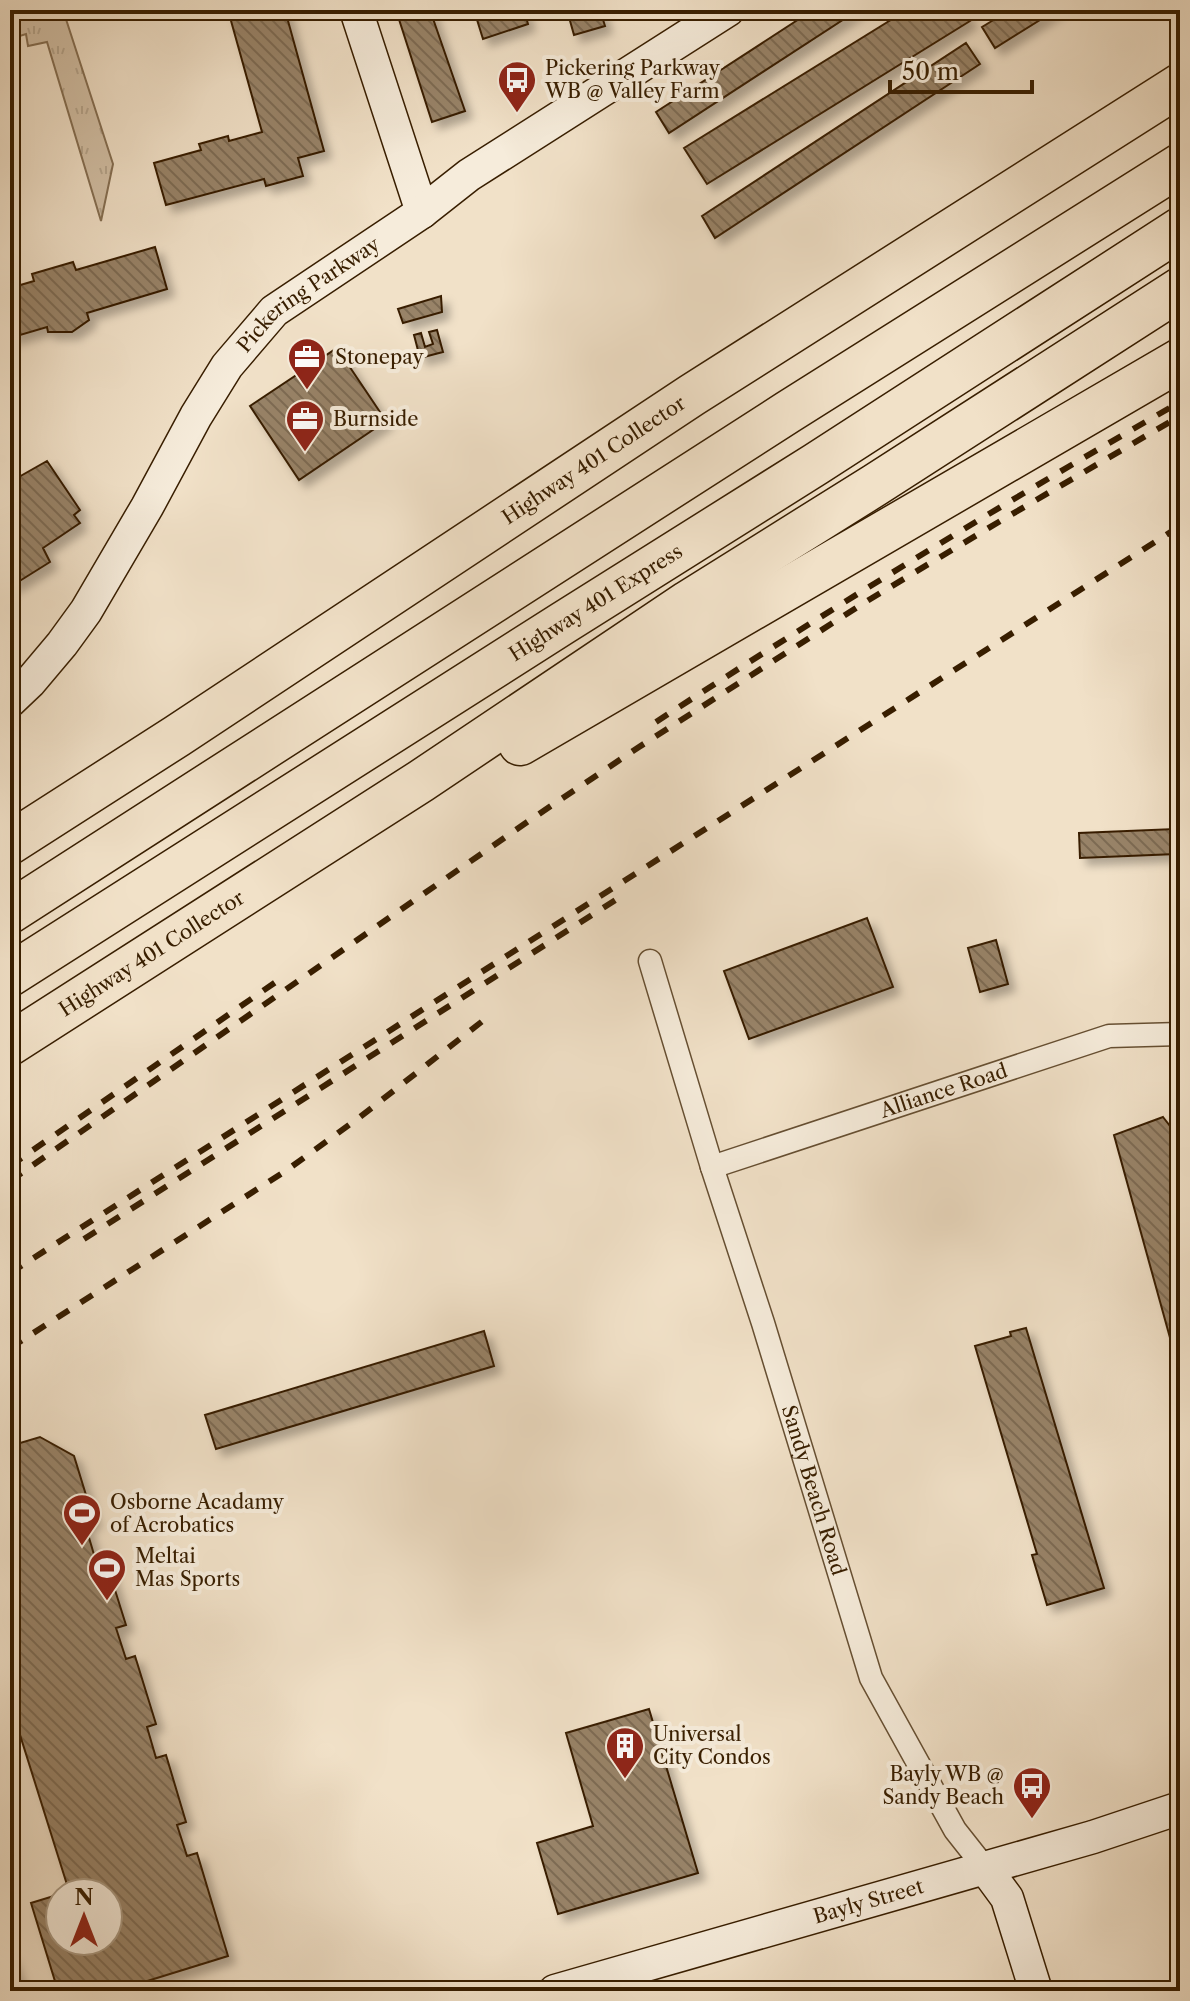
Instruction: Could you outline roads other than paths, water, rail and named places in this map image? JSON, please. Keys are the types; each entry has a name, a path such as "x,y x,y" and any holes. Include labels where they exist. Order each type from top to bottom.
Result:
{"highway":[{"name":"Highway 401 Collector","path":"10,843 692,395 1180,85"},
{"path":"10,912 788,412 1180,165"},
{"name":"Highway 401 Express","path":"10,975 816,464 1180,229"},
{"name":"Highway 401 Collector","path":"10,1044 421,781 675,610 1180,289"},
{"path":"421,781 516,746 1180,360"}],"street":[{"path":"356,10 422,212"},
{"name":"Pickering Parkway","path":"10,701 30,682 86,611 227,366 274,311 422,212 469,175 728,10"},
{"name":"Sandy Beach Road","path":"650,961 871,1678 955,1830 1007,1898 1036,1991"},
{"name":"Alliance Road","path":"712,1167 1109,1036 1180,1034"},
{"name":"Bayly Street","path":"555,1991 1093,1837 1180,1808"}],"railway":[{"path":"656,722 916,558 1180,402"},
{"path":"10,1181 639,747 867,601 1180,416"},
{"path":"10,1273 1180,526"},
{"path":"84,1239 617,899"},
{"path":"10,1166 280,979"},
{"path":"10,1348 287,1170 489,1016"}],"place":[{"name":"Pickering Parkway WB @ Valley Farm","path":"517,114"},
{"name":"Stonepay","path":"307,391"},
{"name":"Burnside","path":"305,453"},
{"name":"Osborne Acadamy of Acrobatics","path":"82,1547"},
{"name":"Meltai Mas Sports","path":"107,1602"},
{"name":"Universal City Condos","path":"625,1780"},
{"name":"Bayly WB @ Sandy Beach","path":"1032,1820"}]}
